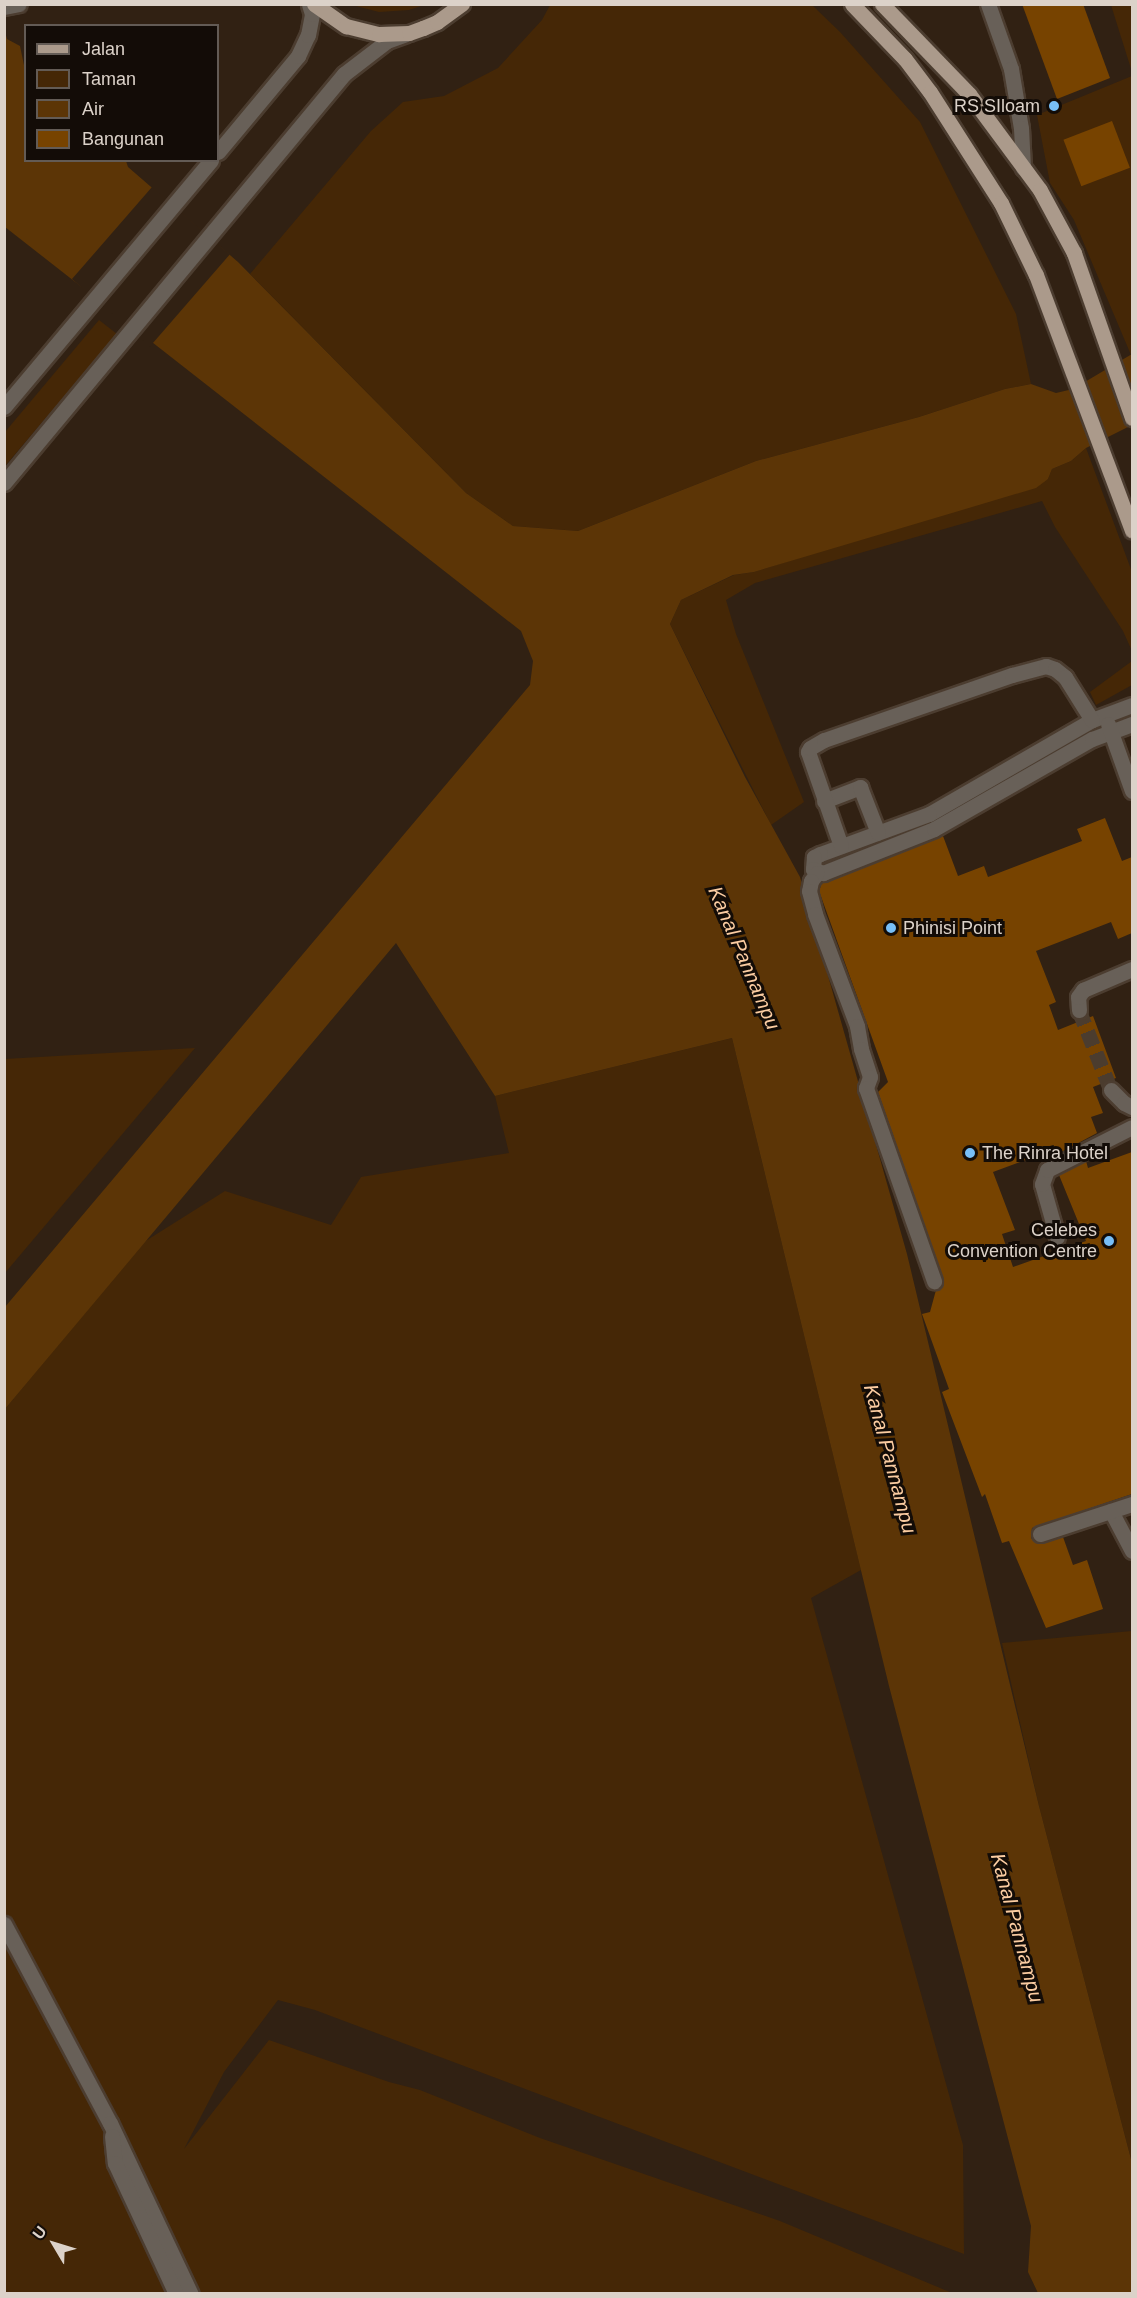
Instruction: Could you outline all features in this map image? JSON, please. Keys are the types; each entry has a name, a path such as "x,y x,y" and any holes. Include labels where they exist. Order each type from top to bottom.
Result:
{"main road":[{"path":"314,4 330,18 362,31 379,34 409,33 437,22 462,4"},
{"path":"852,4 905,59 984,175 1036,275 1132,531"},
{"path":"882,4 969,94 1040,190 1074,253 1132,418"}],"street":[{"path":"4,7 19,4"},
{"path":"219,151 298,56 308,35 312,14 309,4"},
{"path":"988,4 1011,69 1021,128 1023,168"},
{"path":"4,483 344,74 387,41 409,33"},
{"path":"4,407 209,162"},
{"path":"841,846 808,752 810,748 824,740 1012,675 1046,666 1055,669 1065,677 1111,732 1132,792"},
{"path":"817,873 823,873 934,829 979,795 1099,718 1132,705"},
{"path":"817,873 811,863 814,857 979,795 1092,739 1132,724"},
{"path":"824,801 860,787 878,833"},
{"path":"817,873 811,881 809,891 815,914 857,1026 861,1049 870,1077 866,1088 934,1281"},
{"path":"1079,1010 1078,997 1083,990 1132,969"},
{"path":"1111,1090 1124,1103 1132,1107"},
{"path":"1057,1237 1042,1184 1047,1170 1132,1126"},
{"path":"1040,1534 1132,1504"},
{"path":"1111,1511 1132,1551"},
{"path":"4,1924 110,2123 191,2294"},
{"path":"110,2123 115,2163 176,2294"}],"green space":[{"path":"352,5 424,5 409,10 379,12"},
{"path":"550,5 812,5 840,32 920,122 1016,314 1031,384 1005,389 919,417 756,461 578,531 513,526 466,493 250,274 371,131 403,102 444,96 498,68 542,20"},
{"path":"1111,5 1132,5 1132,72"},
{"path":"1132,76 1131,355 1074,220 1050,183 1037,115"},
{"path":"99,320 117,334 5,466 5,432"},
{"path":"1086,448 1132,572 1132,651 1123,631 1055,527 1042,501 755,583 726,600 736,634 804,802 771,825 670,624 681,600 734,575 754,572 1048,479 1052,469 1071,461"},
{"path":"1132,661 1132,685 1096,705 1090,692"},
{"path":"732,1038 861,1570 811,1598 963,2145 964,2254 315,2010 278,2000 224,2072 184,2149 269,2040 389,2082 420,2090 540,2138 780,2221 952,2293 5,2294 5,1409 144,1242 225,1191 331,1225 361,1177 509,1153 495,1096"},
{"path":"195,1048 5,1273 5,1059"},
{"path":"1132,1631 1132,2163 1039,1806 1002,1643"}],"water":[{"name":"Kanal Pannampu","path":"4,28 7,39 20,46 24,65 24,162 126,162 128,167 238,262 466,493 513,526 578,531 756,461 919,417 1005,389 1031,384 1056,393 1073,389 1132,354 1132,425 1086,448 1071,461 1052,469 1048,479 1036,488 754,572 733,575 681,600 670,624 745,777 800,877 907,1254 1039,1806 1132,2163 1132,2293 1038,2293 1028,2272 1031,2226 889,1686 732,1038 495,1096 396,943 5,1409 5,1307 530,685 533,661 521,631 5,227"}],"pier":[{"path":"152,187 230,255 150,347 72,279"}],"building":[{"path":"1022,4 1083,4 1110,78 1057,99"},
{"path":"1112,121 1130,168 1081,186 1063,140"},
{"path":"1105,818 1122,861 1132,857 1132,933 1118,939 1111,922 1036,951 1056,1002 1049,1005 1058,1030 1093,1016 1116,1078 1093,1087 1103,1113 1091,1117 1097,1133 1052,1157 1050,1151 993,1172 1015,1230 1002,1234 1013,1267 1086,1241 1059,1175 1086,1161 1088,1168 1132,1152 1132,1494 1032,1528 1031,1538 1037,1543 1063,1537 1073,1565 1087,1560 1103,1609 1046,1628 1009,1541 1002,1543 985,1494 982,1497 942,1392 949,1389 922,1314 930,1312 936,1290 942,1287 943,1278 878,1092 888,1082 819,891 822,882 943,836 958,876 984,866 988,877 1082,841 1077,829"}],"tunnel":[{"path":"1079,1010 1111,1090"}],"place":[{"name":"RS SIloam","path":"1054,106"},
{"name":"Phinisi Point","path":"891,928"},
{"name":"The Rinra Hotel","path":"970,1153"},
{"name":"Celebes Convention Centre","path":"1109,1241"}]}
